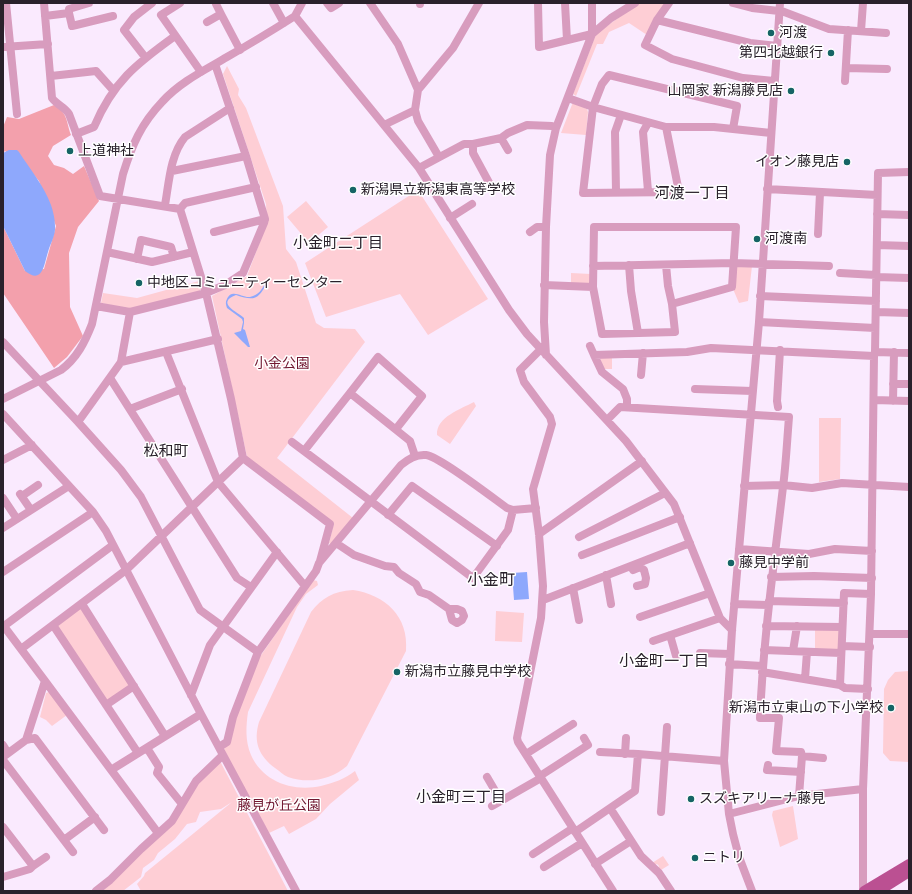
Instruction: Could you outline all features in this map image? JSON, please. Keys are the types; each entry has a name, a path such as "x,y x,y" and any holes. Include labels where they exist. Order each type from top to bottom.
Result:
{"main road":[{"path":"864,891 909,864"},
{"path":"879,891 909,872"}],"street":[{"path":"6,3 7,47 17,114"},
{"path":"44,3 52,98 67,111 100,196 180,208"},
{"path":"89,3 69,9 72,26 113,16"},
{"path":"146,57 124,30 134,17 152,3"},
{"path":"180,3 161,15 201,72"},
{"path":"273,3 284,23"},
{"path":"3,399 40,382 68,365 88,336 92,324 118,199 130,150 149,117 162,101 177,88 295,16 302,3"},
{"path":"327,3 331,8 339,3"},
{"path":"370,3 398,44 418,90"},
{"path":"439,157 422,129 415,110 418,90 453,48 479,3"},
{"path":"538,3 539,47 592,34 634,3"},
{"path":"565,3 567,40"},
{"path":"544,352 544,285 550,155 556,128 592,34 592,3"},
{"path":"669,3 657,20 646,46 672,59 743,78 774,81"},
{"path":"733,3 752,8 779,8 830,29 886,32"},
{"path":"861,31 863,3"},
{"path":"216,4 240,50"},
{"path":"752,891 739,857 728,814 724,761 729,664 759,322 779,8"},
{"path":"45,16 70,13"},
{"path":"207,22 221,14"},
{"path":"295,16 418,168 509,310 527,334 626,441 674,504 720,618 732,630"},
{"path":"657,20 750,43 777,46"},
{"path":"845,81 848,30"},
{"path":"76,134 94,127 113,90 146,57 175,36"},
{"path":"7,47 48,44"},
{"path":"96,306 130,312 206,293 225,285 243,273 265,219 246,156 215,64"},
{"path":"846,68 887,69"},
{"path":"51,76 96,71 113,90"},
{"path":"666,127 679,192 583,193 593,107 602,84 609,75 737,106 733,129"},
{"path":"568,98 593,107 666,127 733,129 771,133"},
{"path":"165,206 175,152 179,144 185,137 230,108"},
{"path":"384,125 415,110"},
{"path":"616,192 615,132 621,115"},
{"path":"648,123 643,132 648,192"},
{"path":"418,168 464,144 473,144 501,138 508,133 527,125 552,126 556,128"},
{"path":"501,138 508,150"},
{"path":"473,144 474,153 493,190"},
{"path":"172,171 246,156"},
{"path":"864,891 863,789 872,594 874,354 878,173 909,172"},
{"path":"180,208 185,203 256,187"},
{"path":"767,189 877,195"},
{"path":"818,234 820,193"},
{"path":"450,218 472,204"},
{"path":"180,208 206,293 218,339 243,458 330,524 316,571 258,652 233,717 227,742 218,747"},
{"path":"877,214 909,215"},
{"path":"214,232 265,219"},
{"path":"530,232 537,227 546,227"},
{"path":"666,265 675,332 602,334 593,287 594,227 736,227 732,287 672,304"},
{"path":"137,259 141,240 171,247 174,257"},
{"path":"877,245 909,246"},
{"path":"107,252 152,262 193,252"},
{"path":"593,266 733,263 829,266"},
{"path":"629,265 631,291 638,333"},
{"path":"840,273 909,278"},
{"path":"544,285 593,287"},
{"path":"760,296 876,301"},
{"path":"78,422 121,362 130,312"},
{"path":"876,312 909,312"},
{"path":"759,322 875,328"},
{"path":"121,362 218,339"},
{"path":"3,342 121,470 141,497 200,610 258,652"},
{"path":"590,346 602,372 623,389 627,399 627,408"},
{"path":"594,355 688,352 711,348 874,354 894,352 909,353"},
{"path":"778,407 777,401 780,350"},
{"path":"166,352 218,482 306,586"},
{"path":"544,352 520,370 524,382 550,418 552,424 533,489 539,534 543,600 541,618 517,735 518,742 613,891"},
{"path":"893,401 894,352"},
{"path":"641,375 643,353"},
{"path":"304,451 378,357 422,396 396,429"},
{"path":"110,378 237,578 251,587"},
{"path":"893,384 909,384"},
{"path":"130,410 182,389"},
{"path":"695,389 752,391"},
{"path":"350,394 410,441 415,456"},
{"path":"874,400 909,401"},
{"path":"607,420 620,407 789,417 776,551 771,577 766,626 760,718 778,718 776,751 801,752 799,796"},
{"path":"3,414 93,512 106,531 222,755 296,891"},
{"path":"292,442 473,578 508,530 513,510"},
{"path":"3,460 32,445"},
{"path":"319,564 367,504 371,502 401,465 415,456 427,455 434,458 507,508 513,510 536,508"},
{"path":"21,649 126,570 243,458"},
{"path":"539,534 642,461"},
{"path":"744,486 783,485 803,488 842,483 909,488"},
{"path":"32,510 21,495 38,485"},
{"path":"3,528 69,486"},
{"path":"388,515 412,486 497,546"},
{"path":"579,537 665,493"},
{"path":"3,498 17,519"},
{"path":"3,572 93,512"},
{"path":"582,555 680,517"},
{"path":"336,543 354,555 385,566 394,567 399,573 416,584 420,592 429,594 449,609"},
{"path":"543,600 690,543"},
{"path":"113,545 4,625 158,834"},
{"path":"739,549 809,554 835,549 872,551"},
{"path":"191,695 210,645 277,552"},
{"path":"632,565 633,570 640,567 644,570 646,578 645,584 637,586"},
{"path":"606,576 611,604"},
{"path":"771,577 814,576 872,578"},
{"path":"573,588 579,620"},
{"path":"640,617 710,593"},
{"path":"840,685 844,593 872,594"},
{"path":"734,604 844,603"},
{"path":"82,604 165,736"},
{"path":"653,641 720,618"},
{"path":"53,625 138,753"},
{"path":"766,626 842,627"},
{"path":"793,651 797,626"},
{"path":"871,634 909,634"},
{"path":"670,635 676,656"},
{"path":"764,650 807,652 870,647"},
{"path":"805,679 807,652"},
{"path":"700,653 730,654"},
{"path":"729,664 762,669 840,685 845,688 868,690"},
{"path":"26,740 45,681"},
{"path":"106,705 134,686"},
{"path":"111,770 201,714"},
{"path":"526,754 573,724"},
{"path":"661,812 667,726"},
{"path":"3,745 6,755 26,740 35,738 104,830"},
{"path":"492,806 540,777 588,745 584,738"},
{"path":"625,754 626,738"},
{"path":"147,748 159,766 157,773 182,804"},
{"path":"600,752 724,761"},
{"path":"533,854 610,808 635,791 638,754"},
{"path":"96,891 110,880 172,820 196,781 222,755"},
{"path":"802,756 823,758"},
{"path":"3,760 73,852"},
{"path":"768,765 767,770 800,772"},
{"path":"487,777 501,801"},
{"path":"728,814 799,796 863,789"},
{"path":"610,808 641,856 659,873 667,890"},
{"path":"64,840 95,817"},
{"path":"3,827 33,866"},
{"path":"595,864 631,841"},
{"path":"544,867 582,843"},
{"path":"3,877 30,869 46,857"}],"green space":[{"path":"639,3 666,3 647,35 629,23 609,32 603,44 597,44 576,96 573,94 596,34"},
{"name":"小金公園","path":"227,66 239,89 238,95 246,108 283,206 286,249 296,262 316,323 324,328 355,329 365,342 277,458 353,518 332,545 329,543 334,523 247,457 212,296 247,276 267,223 266,204 223,74"},
{"path":"573,102 587,109 586,135 561,133"},
{"path":"418,190 488,299 428,335 400,294 326,317 305,263"},
{"path":"306,201 328,227 309,243 287,217"},
{"path":"735,265 752,266 748,301 739,303 733,289"},
{"path":"571,273 591,274 590,282 588,284 571,284"},
{"path":"199,281 201,289 199,292 130,309 101,303 103,293 137,298"},
{"path":"600,358 612,358 612,369 603,369"},
{"path":"474,402 476,406 450,444 437,435 438,429 445,418"},
{"path":"819,418 841,418 840,479 819,482"},
{"name":"藤見が丘公園","path":"313,580 317,581 318,585 306,594 297,607 248,712 246,728 248,744 251,755 256,764 263,772 280,783 300,787 321,786 330,784 355,771 359,780 330,804 316,819 289,834 284,826 269,833 225,753 224,747 257,661"},
{"path":"353,590 375,597 385,602 393,609 403,627 406,639 406,651 347,766 334,775 319,779 303,780 288,777 269,763 261,753 257,742 257,729 259,722 311,612 319,603 329,596 340,592"},
{"path":"82,604 134,686 106,705 53,625"},
{"path":"496,611 524,613 522,642 495,641"},
{"path":"815,628 841,629 841,651 815,650"},
{"path":"909,671 909,762 890,761 883,753 884,689 888,680 895,672"},
{"path":"49,692 67,715 52,726 40,717 46,693"},
{"path":"221,763 288,891 141,891 137,884 145,873 232,802 221,809 200,812 196,822 187,824 175,839 158,853 154,860 143,868 141,877 123,891 96,891 158,833 213,764"},
{"path":"793,806 798,839 780,847 772,815 773,811"},
{"path":"663,856 669,865 661,870 658,868 659,866 657,864 655,865 652,863"}],"shaded area":[{"path":"54,105 64,114 71,135 53,146 48,156 54,165 64,168 73,174 84,166 99,201 78,227 69,253 70,307 83,336 67,357 54,368 3,293 3,226 25,271 44,269 56,226 39,181 29,169 5,151 3,153 3,127 7,117 19,119"}],"water":[{"path":"9,150 17,150 19,152 45,191 54,215 54,236 44,267 36,276 25,271 3,226 3,153"},
{"path":"266,282 267,283 261,293 255,298 247,298 236,295 228,301 230,307 244,318 243,329 245,330 250,347 248,347 234,333 241,331 243,322 242,319 227,308 226,301 232,294 247,297 256,295"},
{"path":"527,572 529,599 514,600 512,573"}],"place":[{"name":"河渡","path":"771,33"},
{"name":"第四北越銀行","path":"831,53"},
{"name":"山岡家 新潟藤見店","path":"791,91"},
{"name":"上道神社","path":"70,151"},
{"name":"イオン藤見店","path":"847,162"},
{"name":"新潟県立新潟東高等学校","path":"353,190"},
{"name":"河渡南","path":"757,239"},
{"name":"中地区コミュニティーセンター","path":"139,283"},
{"name":"藤見中学前","path":"731,563"},
{"name":"新潟市立藤見中学校","path":"397,672"},
{"name":"新潟市立東山の下小学校","path":"891,708"},
{"name":"スズキアリーナ藤見","path":"691,799"},
{"name":"ニトリ","path":"695,858"}],"district":[{"name":"河渡一丁目","path":"692,193"},
{"name":"小金町二丁目","path":"338,243"},
{"name":"松和町","path":"166,451"},
{"name":"小金町","path":"491,580"},
{"name":"小金町一丁目","path":"664,661"},
{"name":"小金町三丁目","path":"461,797"}]}
